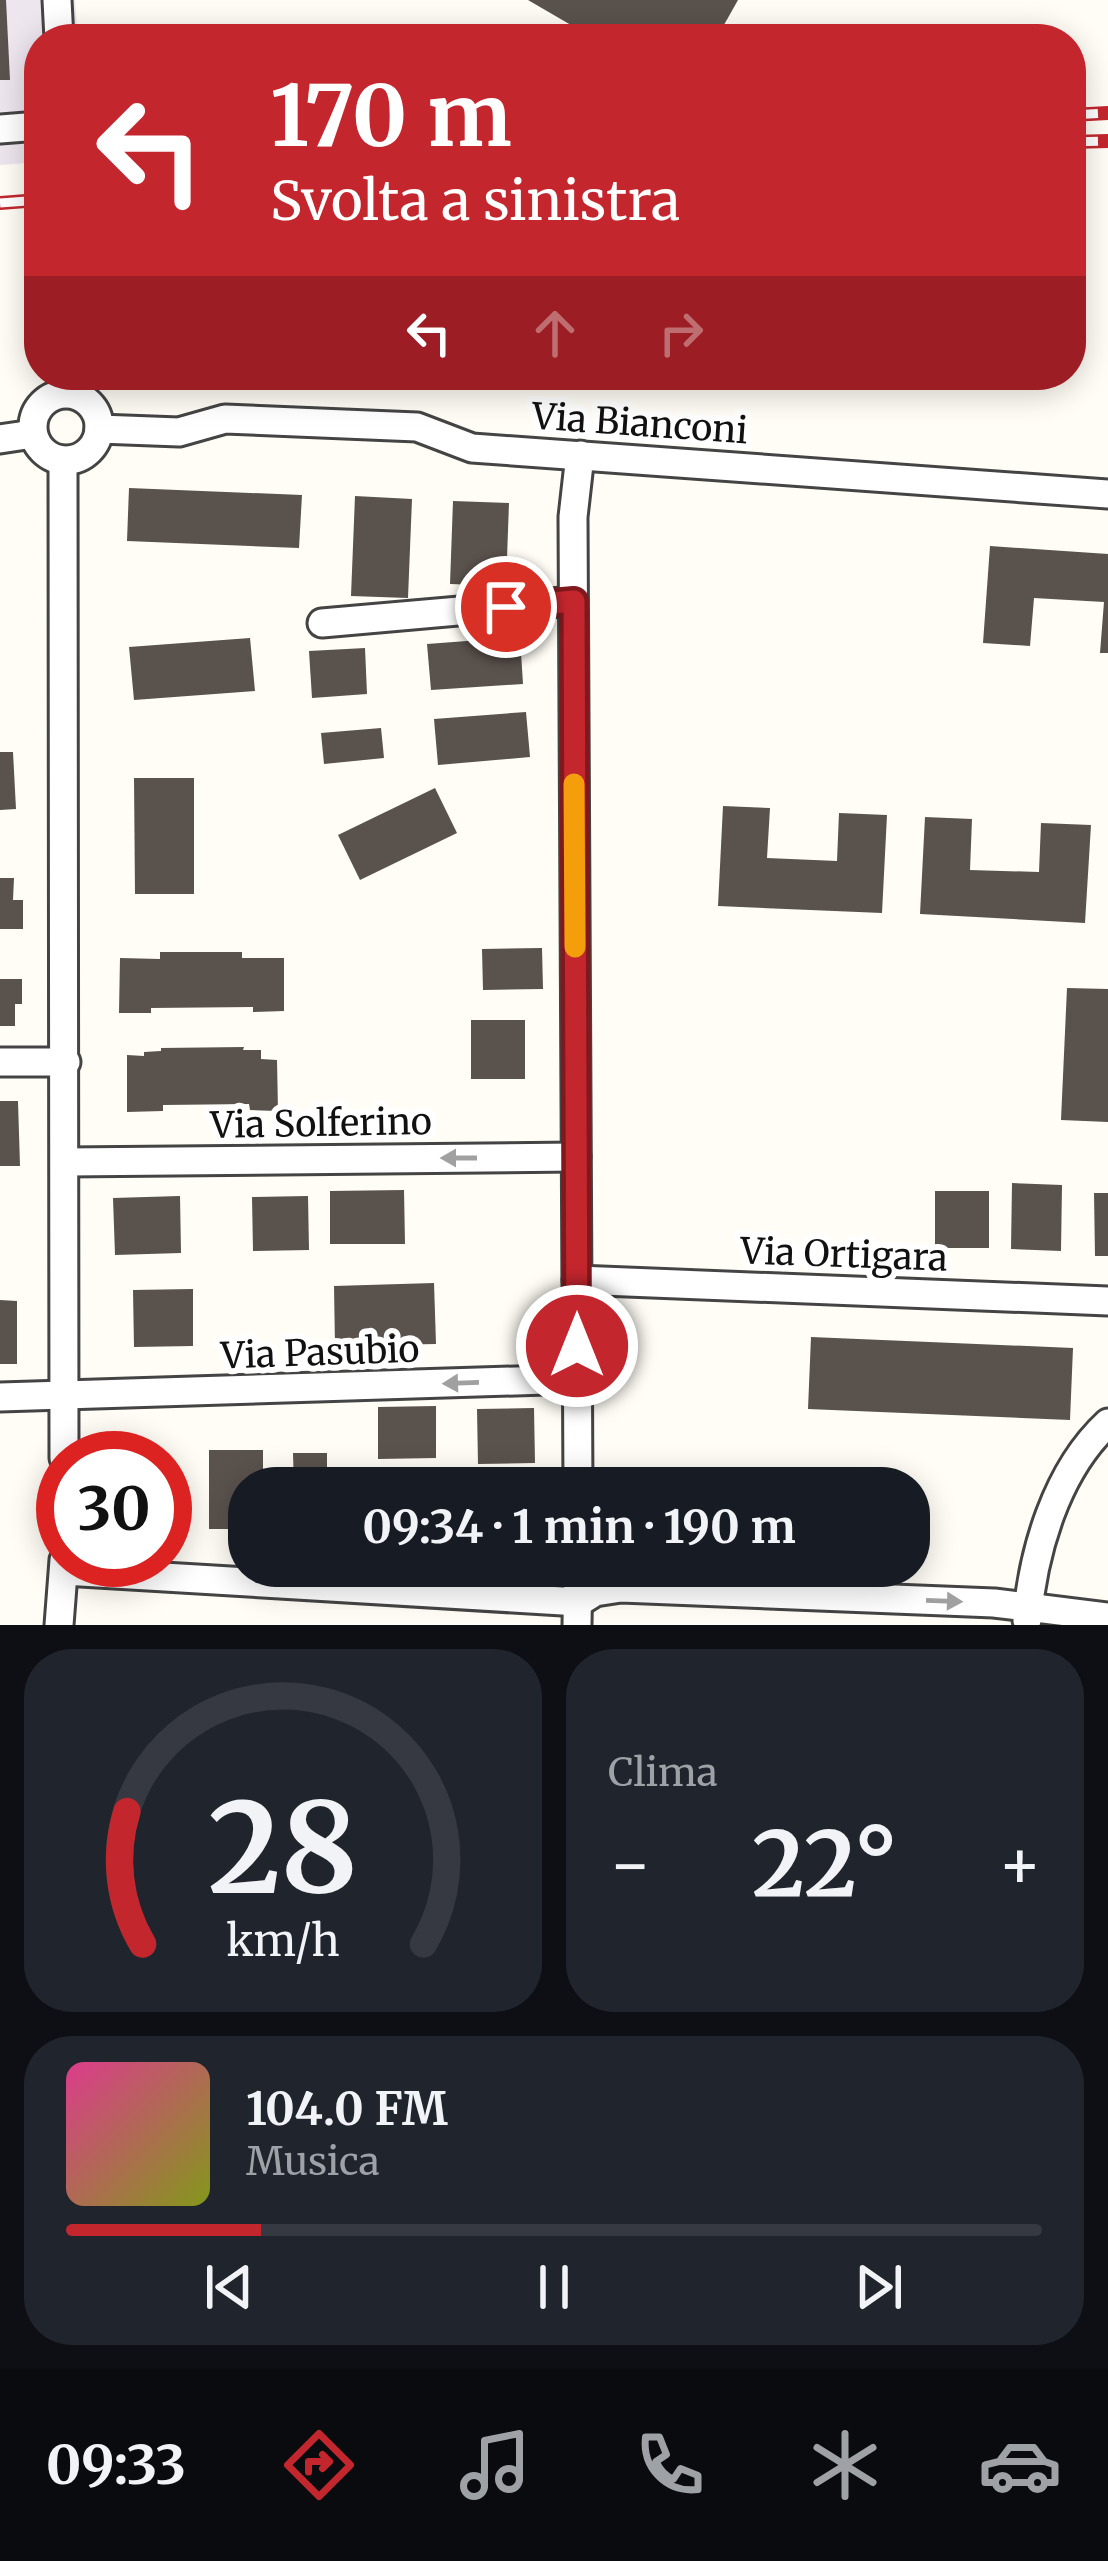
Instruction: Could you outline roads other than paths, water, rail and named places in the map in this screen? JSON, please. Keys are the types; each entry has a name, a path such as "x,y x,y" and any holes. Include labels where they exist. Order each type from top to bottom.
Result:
{"street":[{"path":"63,394 85,400 98,418 99,430 92,449 63,461 44,452 33,434 36,412 43,403 63,394"},
{"name":"Via Bianconi","path":"99,430 178,432 225,419 417,427 472,448 1108,494"},
{"path":"0,439 33,434"},
{"path":"578,1467 573,517 580,455"},
{"path":"63,461 64,1431"},
{"path":"322,623 574,601"},
{"path":"0,1062 66,1061"},
{"name":"Via Solferino","path":"66,1162 576,1157"},
{"name":"Via Ortigara","path":"577,1280 1108,1301"},
{"name":"Via Pasubio","path":"0,1397 578,1379"},
{"path":"1027,1616 1059,1493 1076,1459 1108,1424"},
{"path":"192,1577 578,1613 596,1592 620,1588 1027,1616 1108,1617"},
{"path":"59,1625 62,1587"}],"railway":[{"path":"1086,114 1108,113"},
{"path":"1086,142 1108,141"},
{"path":"0,203 24,201"}]}
